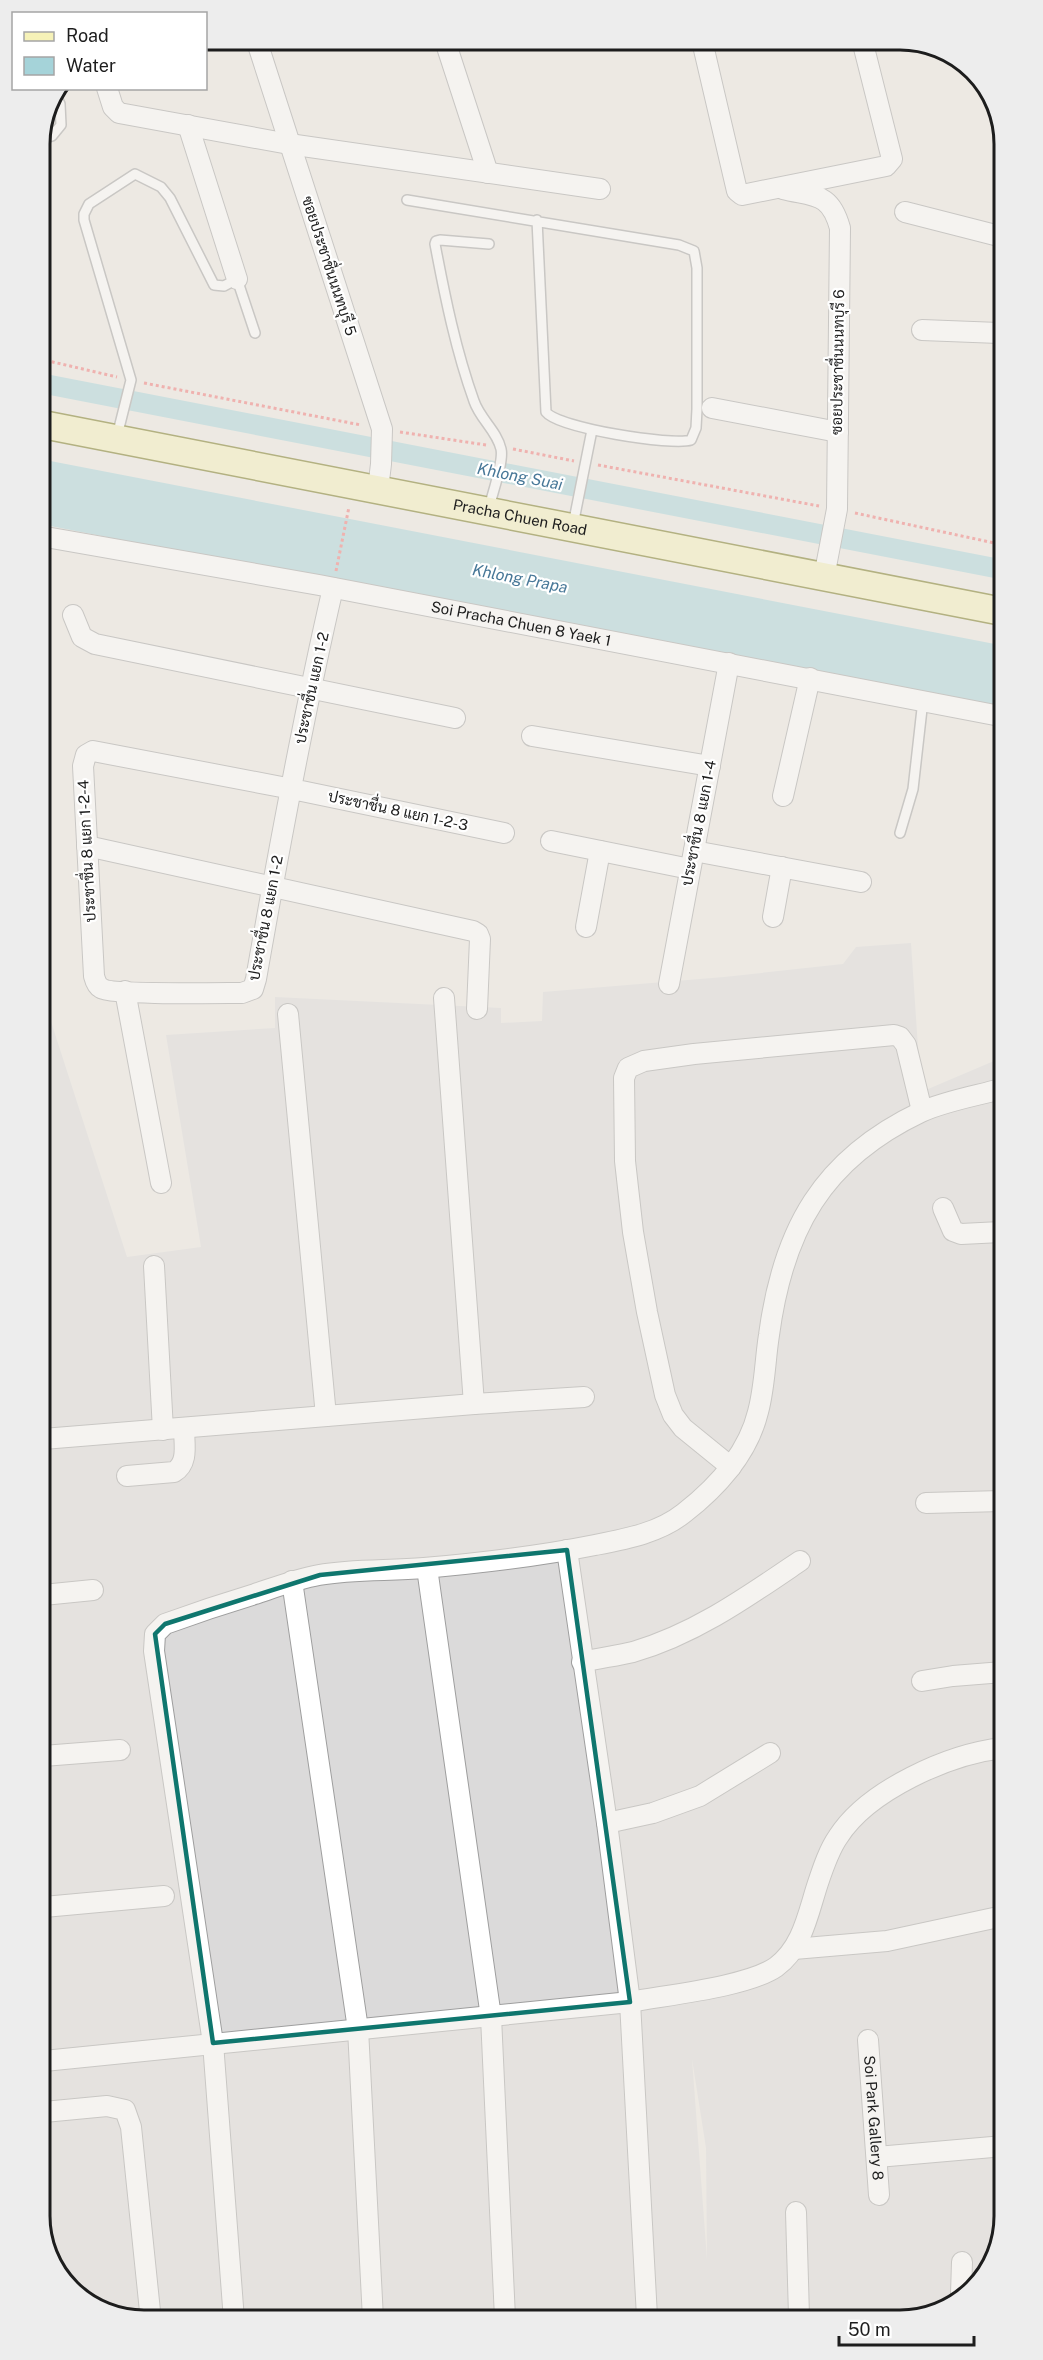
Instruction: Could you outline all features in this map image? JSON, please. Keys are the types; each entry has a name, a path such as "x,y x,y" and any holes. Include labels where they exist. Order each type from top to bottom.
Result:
{"main road":[{"name":"Pracha Chuen Road","path":"50,425 118,428 379,476 826,564 994,608"}],"street":[{"name":"ซอยประชาชื่นนนทบุรี 5","path":"260,50 382,434 379,476"},
{"path":"448,50 489,173"},
{"path":"704,50 737,191 742,195 749,195 886,166 892,159 865,50"},
{"path":"108,90 114,110 124,116 188,125 289,144 600,189"},
{"path":"188,125 237,279"},
{"name":"ซอยประชาชื่นนนทบุรี 6","path":"777,188 825,199 836,214 840,228 836,513 826,564"},
{"path":"905,212 994,235"},
{"path":"922,330 994,333"},
{"path":"712,408 838,432"},
{"name":"Soi Pracha Chuen 8 Yaek 1","path":"50,537 334,580 729,663 994,715"},
{"name":"ประชาชื่น แยก 1-2","path":"292,789 310,689 334,580"},
{"path":"73,615 82,637 95,644 455,718"},
{"name":"ประชาชื่น 8 แยก 1-4","path":"669,984 729,663"},
{"path":"783,796 810,678"},
{"path":"532,736 710,766"},
{"name":"ประชาชื่น 8 แยก 1-2-4","path":"94,976 83,766 86,755 93,752 292,789"},
{"name":"ประชาชื่น 8 แยก 1-2-3","path":"292,789 504,832"},
{"name":"ประชาชื่น 8 แยก 1-2","path":"94,976 100,988 125,991 242,993 253,989 292,789"},
{"path":"551,842 600,851 782,867 861,882"},
{"path":"87,846 473,931 478,934 480,950 477,1009"},
{"path":"586,927 600,851"},
{"path":"772,917 782,867"},
{"path":"125,991 161,1183"},
{"path":"444,998 474,1404"},
{"path":"288,1014 326,1416"},
{"path":"731,1467 683,1428 673,1414 665,1395 633,1232 625,1161 624,1078 628,1068 644,1061 694,1054 894,1035 900,1037 906,1045 922,1111"},
{"path":"233,2310 213,2043 154,1651 155,1634 165,1624 292,1581 320,1575 427,1568 567,1550 633,1537 659,1528 682,1515 731,1467 752,1433 758,1412 777,1285 793,1237 815,1196 846,1162 873,1140 922,1111 994,1091"},
{"path":"943,1208 953,1231 961,1234 994,1233"},
{"path":"154,1266 163,1430"},
{"path":"49,1438 584,1397"},
{"path":"127,1476 174,1472 181,1468 184,1460 184,1428"},
{"path":"926,1503 994,1501"},
{"path":"567,1550 607,1823 630,2002 647,2310"},
{"path":"582,1662 632,1652 671,1638 731,1607 800,1561"},
{"path":"427,1568 491,2017 505,2310"},
{"path":"292,1581 358,2029 373,2310"},
{"path":"49,1594 93,1590"},
{"path":"922,1681 994,1673"},
{"path":"49,2060 630,2002 721,1986 758,1976 776,1967 794,1949 807,1921 828,1858 838,1836 858,1813 920,1773 947,1760 994,1749"},
{"path":"49,1756 120,1750"},
{"path":"607,1823 653,1813 700,1796 770,1754"},
{"path":"49,1907 164,1896"},
{"path":"794,1949 887,1941 994,1918"},
{"name":"Soi Park Gallery 8","path":"868,2040 879,2195"},
{"path":"49,2112 107,2106 125,2110 131,2127 149,2310"},
{"path":"877,2157 994,2147"},
{"path":"796,2212 799,2310"},
{"path":"961,2287 962,2262"}],"lane":[{"path":"50,136 61,125 59,102"},
{"path":"118,428 131,380 84,220 89,204 135,174 165,190 214,285 224,286 237,279 255,333"},
{"path":"407,200 537,220 679,245 694,251 697,258 697,409 694,435 691,440 676,443 592,430 554,419 546,412 537,220"},
{"path":"489,244 440,240 435,244 456,344 469,386 476,406 494,432 501,452 491,499"},
{"path":"575,516 592,430"},
{"path":"900,833 913,789 923,700"}],"path":[{"path":"50,361 382,434 585,466 994,543"},
{"path":"334,580 348,515"}],"highlighted area":[{"path":"567,1550 630,2002 213,2043 155,1634 165,1624 320,1575"}],"shaded area":[{"path":"911,943 921,1092 994,1061 994,2216 992,2235 984,2258 978,2269 957,2291 941,2301 911,2310 138,2310 119,2307 97,2298 77,2283 65,2269 55,2246 49,2216 50,1017 127,1257 201,1247 166,1035 275,1028 275,997 501,1008 501,1023 542,1021 543,992 724,977 843,964 856,947","holes":["692,2059 706,2148 707,2259"]}],"water":[{"name":"Khlong Prapa","path":"50,461 994,644 994,710 50,526"}],"waterway":[{"name":"Khlong Suai","path":"50,385 994,568"}]}
